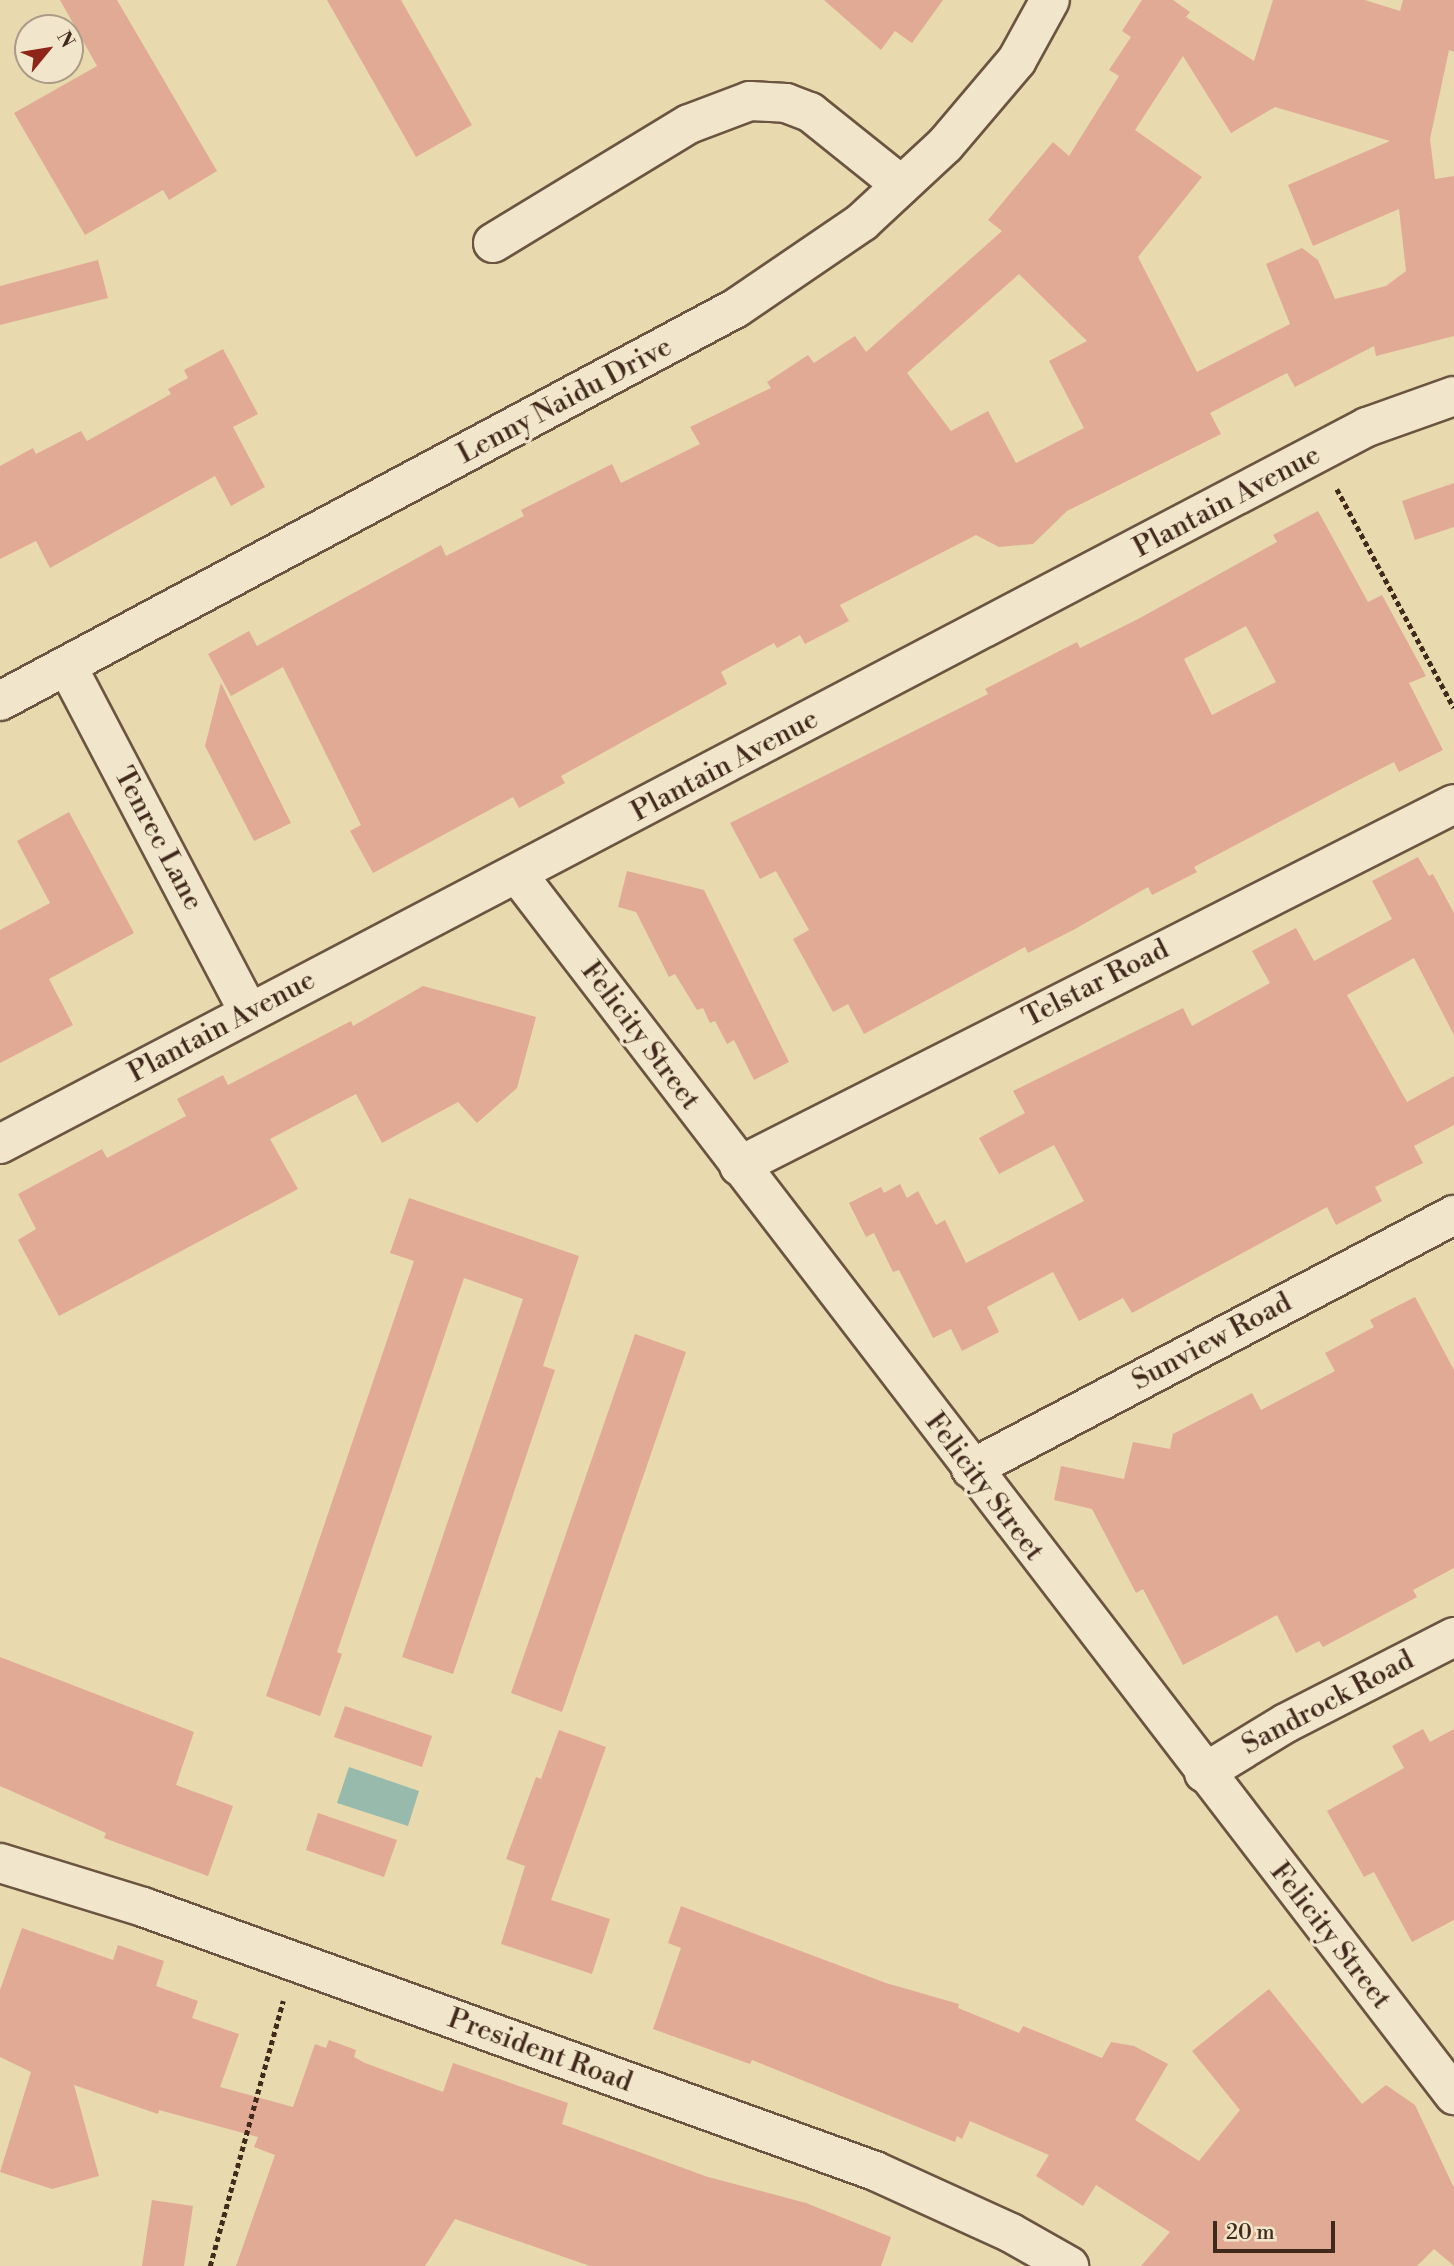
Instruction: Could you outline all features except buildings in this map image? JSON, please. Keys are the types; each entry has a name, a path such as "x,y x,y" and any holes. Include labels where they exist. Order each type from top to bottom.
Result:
{"street":[{"name":"Lenny Naidu Drive","path":"0,701 736,308 862,222 945,145 1017,60 1050,0"},
{"path":"493,243 689,124 750,101 786,103 810,112 901,185"},
{"name":"Plantain Avenue","path":"0,1144 249,1012 518,875 1367,427 1454,396"},
{"name":"Tenrec Lane","path":"67,666 249,1012"},
{"name":"Telstar Road","path":"739,1166 1454,804"},
{"name":"Felicity Street","path":"518,875 1204,1773 1449,2079"},
{"name":"Sunview Road","path":"971,1469 1454,1215"},
{"name":"Sandrock Road","path":"1204,1773 1286,1723 1454,1637"},
{"name":"President Road","path":"0,1863 143,1907 875,2171 1012,2233 1069,2266"}],"path":[{"path":"1319,454 1454,708"},
{"path":"211,2266 294,1963"}],"shaded area":[{"path":"349,1767 419,1791 408,1826 337,1803"}]}
